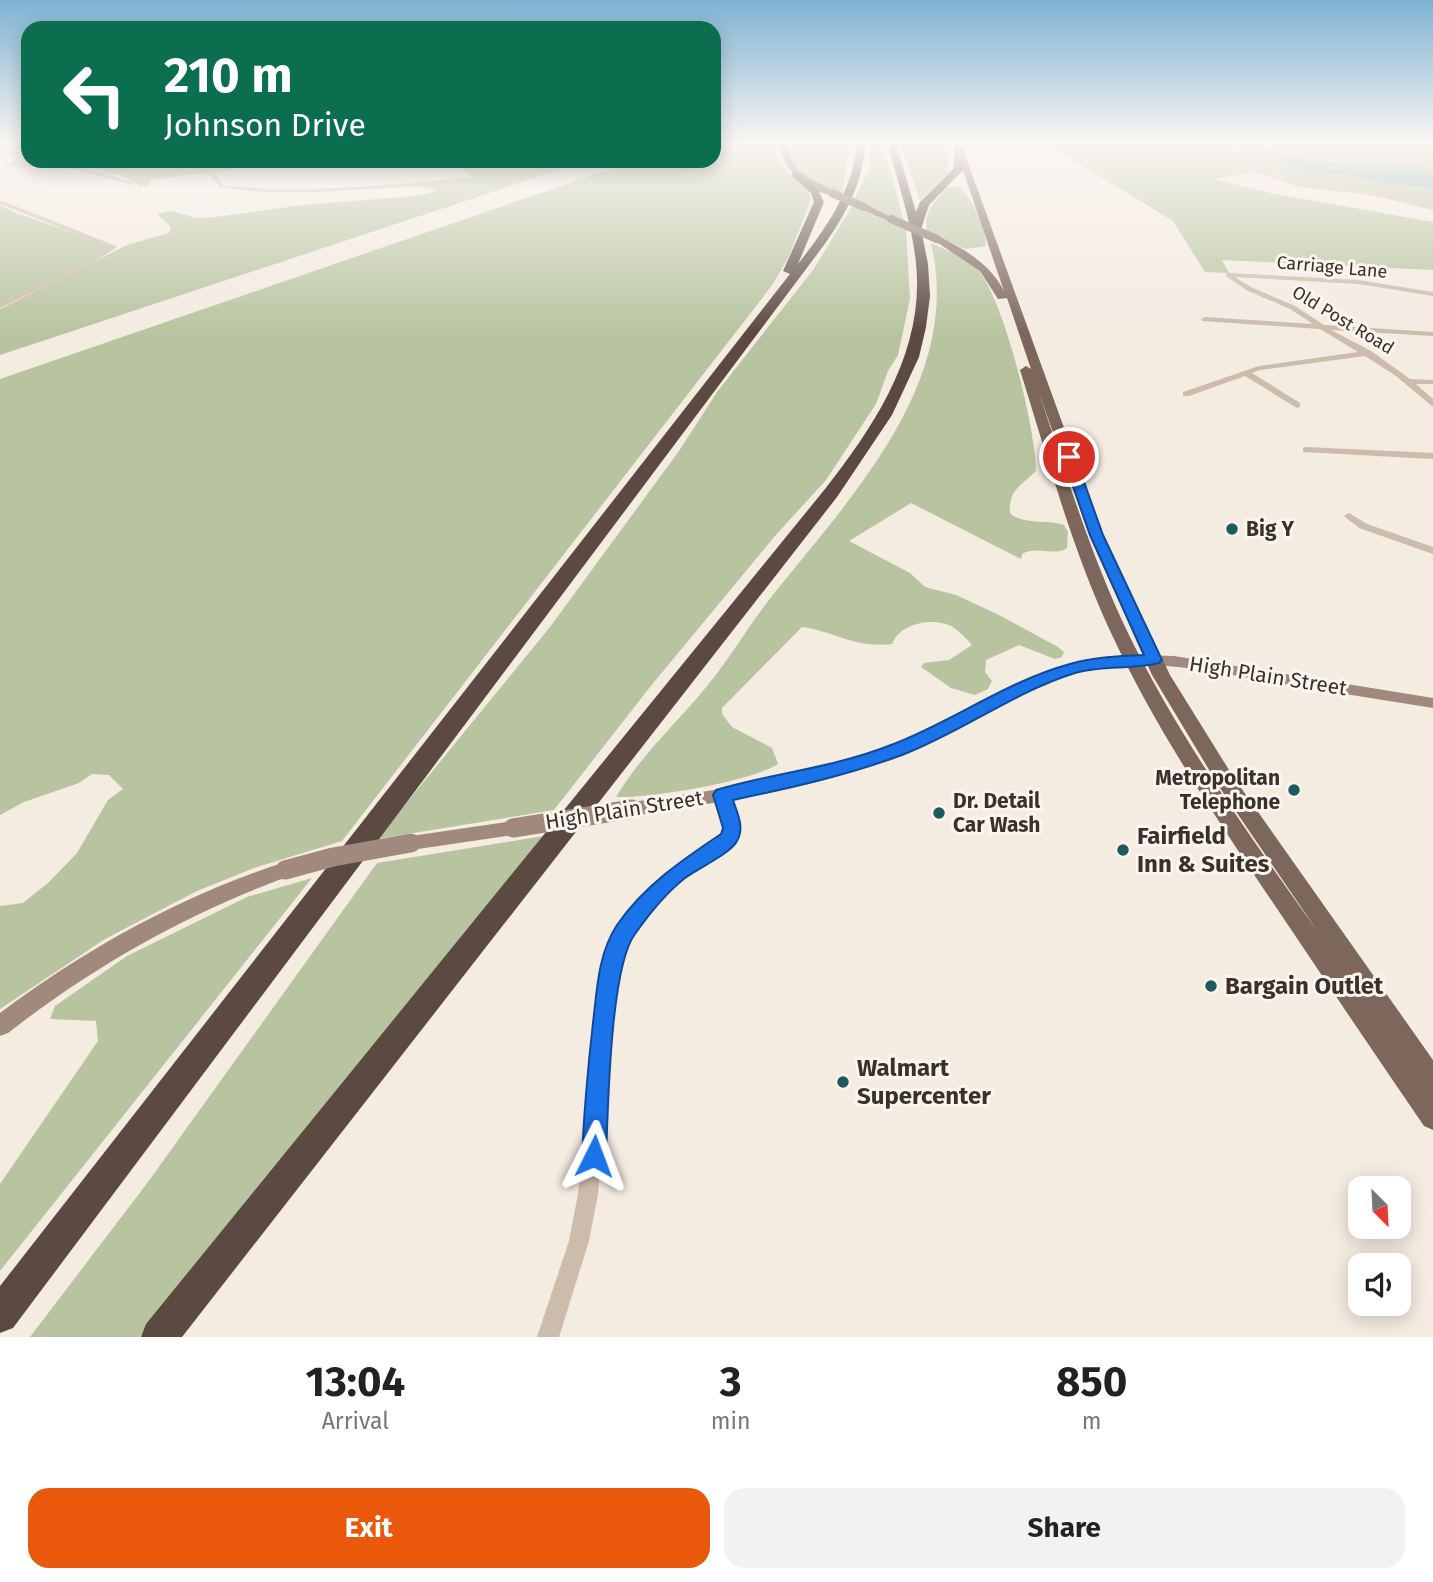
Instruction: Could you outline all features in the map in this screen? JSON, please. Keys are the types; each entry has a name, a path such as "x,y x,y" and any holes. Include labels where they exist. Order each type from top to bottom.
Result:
{"highway":[{"path":"774,304 817,206"},
{"path":"0,1315 774,304 844,206"},
{"path":"919,206 933,238"},
{"path":"159,1337 861,453 897,392 919,333 924,284 933,238 926,206"}],"main road":[{"path":"863,206 976,255 988,255 994,249"},
{"path":"979,206 1064,463 1093,573 1143,660 1174,699 1227,783 1433,1081"},
{"path":"933,238 974,260 992,277 1064,463"},
{"path":"1143,660 1165,718 1212,795 1433,1118"},
{"name":"High Plain Street","path":"0,1026 79,969 139,933 211,897 285,870 411,843 722,795 787,782 861,762 929,737 1053,675 1092,664 1143,660 1260,673 1433,703"}],"street":[{"path":"0,306 89,263 114,247 11,206"},
{"name":"Carriage Lane","path":"1228,275 1358,282 1433,294"},
{"name":"Old Post Road","path":"1228,275 1239,284 1287,304 1368,353 1410,381 1433,404"},
{"path":"1205,319 1433,334"},
{"path":"1186,394 1259,368 1368,353"},
{"path":"1245,372 1297,405"},
{"path":"1410,381 1433,382"},
{"path":"1306,450 1433,456"},
{"path":"1349,516 1363,526 1433,551"},
{"path":"548,1337 579,1241 589,1194 611,964 624,932 654,896 677,873 729,839 732,828 722,795"}],"green space":[{"path":"0,206 108,245 109,248 80,266 0,303"},
{"path":"293,206 449,206 0,355 0,309 127,245 169,233 171,227 157,214 172,211 196,218"},
{"path":"502,206 808,206 789,256 773,284 342,841 254,868 197,891 105,939 0,1009 0,906 23,903 49,882 77,853 108,800 123,789 109,775 92,774 79,783 24,802 0,815 0,379"},
{"path":"852,206 906,230 910,299 898,355 888,371 876,404 826,480 775,536 650,687 554,810 377,839 550,627 679,451 717,392 813,270"},
{"path":"869,206 900,206 904,222"},
{"path":"932,206 974,206 986,246 965,249 927,232 928,213"},
{"path":"1149,206 1345,206 1433,222 1433,270 1222,260 1229,273 1205,272 1173,221"},
{"path":"931,243 969,261 985,280 996,303 1016,363 1035,452 1036,471 1013,494 1010,513 1021,519 1064,525 1068,532 1067,548 1028,552 1022,554 1021,559 911,503 849,541 910,573 925,587 956,595 1058,647 1064,652 1062,657 1055,659 1019,645 986,660 985,672 992,681 988,689 975,695 951,688 921,667 924,663 949,660 972,645 951,626 935,622 917,624 902,631 892,644 878,645 856,642 802,627 722,708 722,714 732,727 772,748 778,764 746,777 700,788 616,797 648,753 696,700 764,607 866,477 894,434 916,389 931,342 937,294"},
{"path":"544,836 140,1337 30,1337 148,1182 377,863"},
{"path":"312,878 0,1271 0,1184 98,1041 96,1021 50,1019 55,1006 127,956 247,897"}],"place":[{"name":"Big Y","path":"1232,529"},
{"name":"Metropolitan Telephone","path":"1294,790"},
{"name":"Dr. Detail Car Wash","path":"939,813"},
{"name":"Fairfield Inn & Suites","path":"1123,850"},
{"name":"Bargain Outlet","path":"1211,986"},
{"name":"Walmart Supercenter","path":"843,1082"}],"route":[{"path":"594,1156 597,1086 606,987 611,964 624,932 654,896 677,873 729,839 732,833 731,820 722,795 804,778 895,751 929,737 1053,675 1073,668 1117,661 1154,660 1096,535 1069,457"}]}
